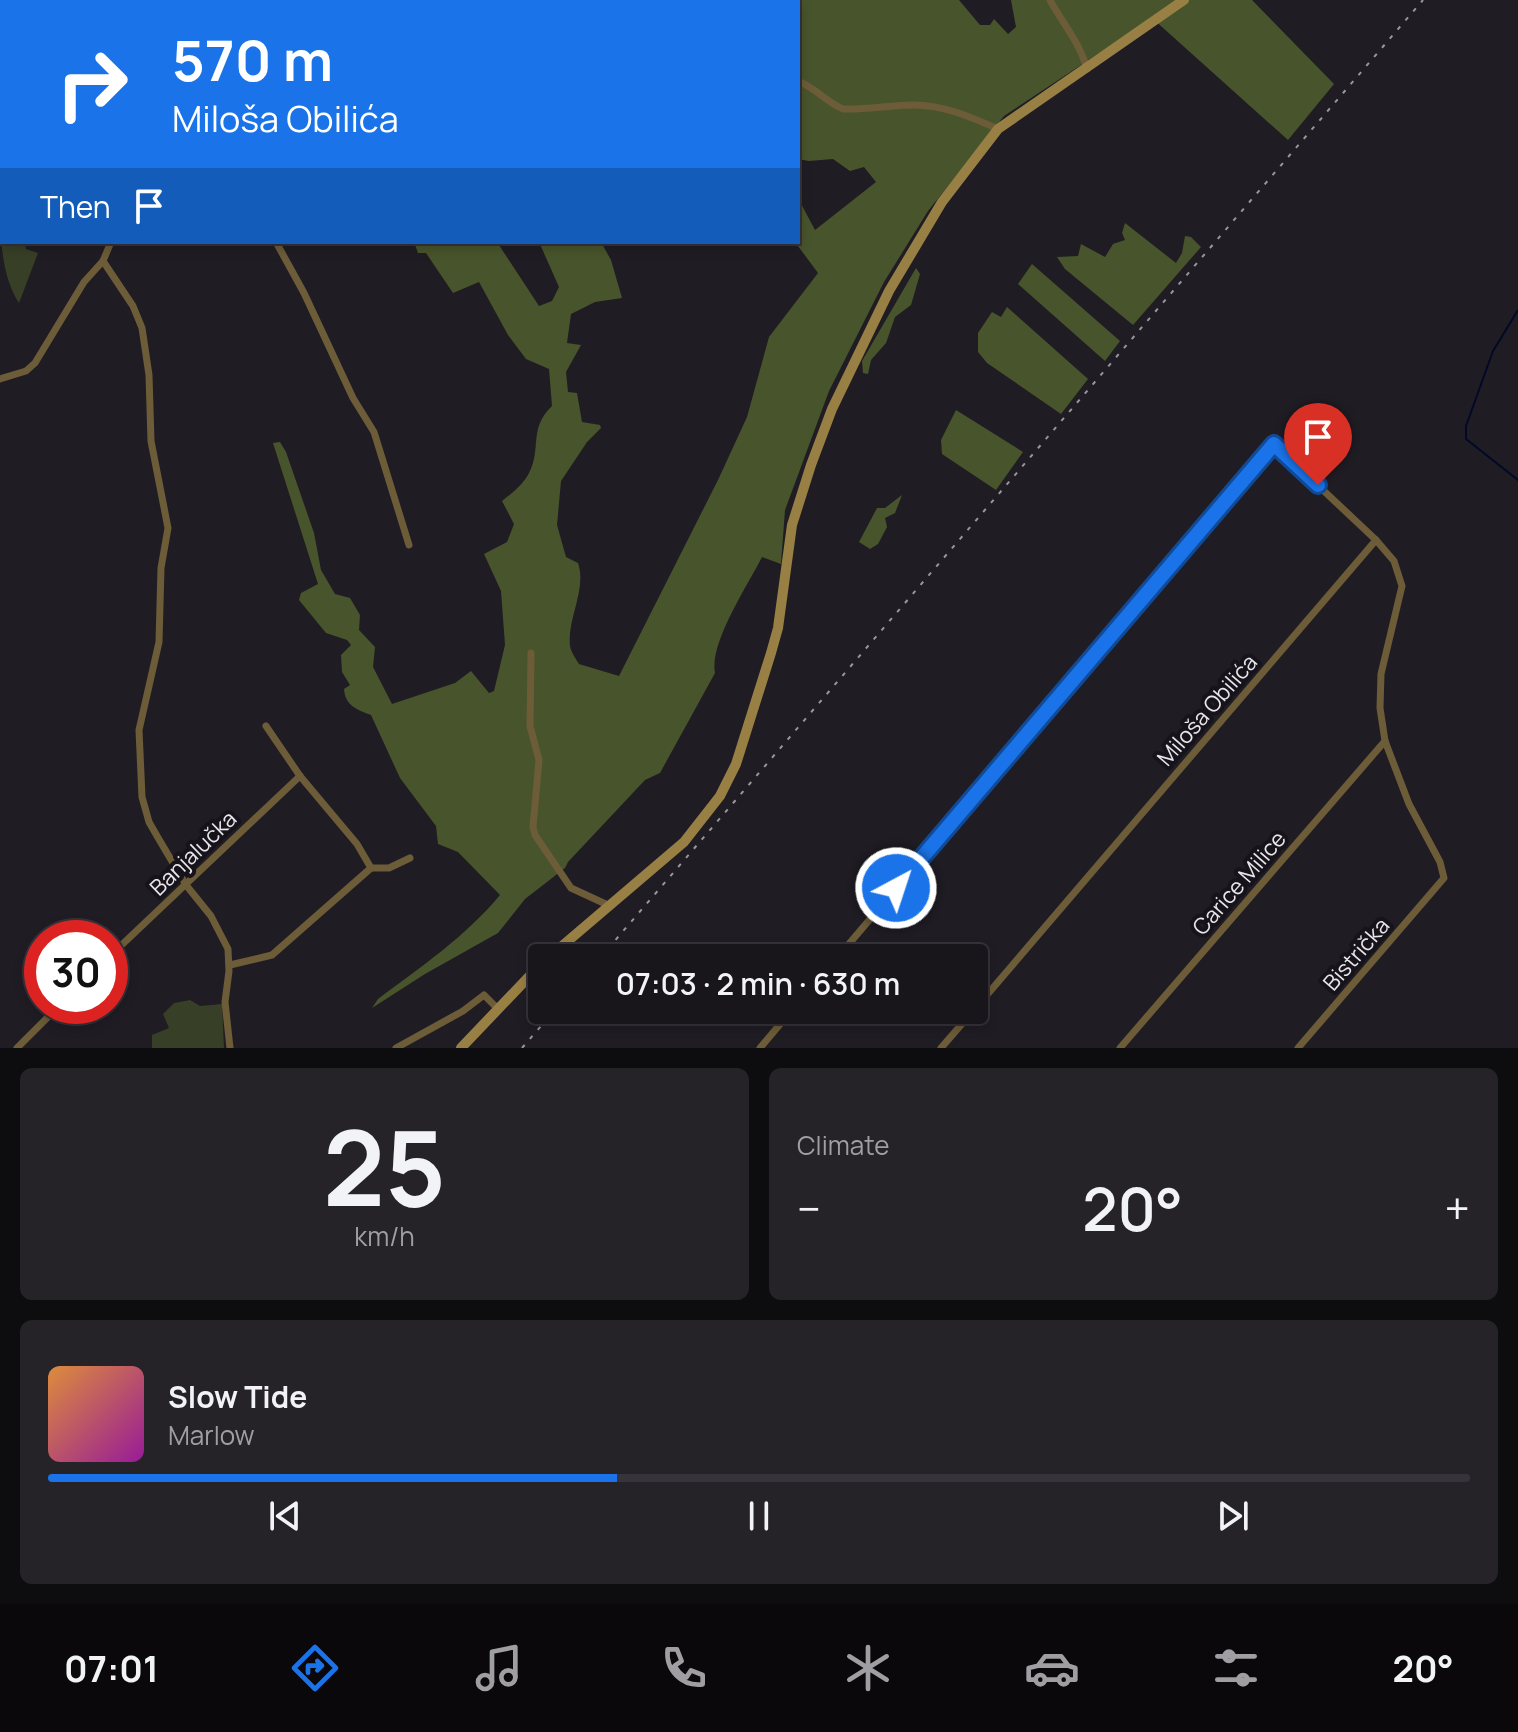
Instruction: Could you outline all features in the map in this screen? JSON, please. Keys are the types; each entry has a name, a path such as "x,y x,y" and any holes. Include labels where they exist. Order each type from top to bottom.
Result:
{"main road":[{"path":"565,944 684,842 706,816 731,775 750,725 778,628 792,525 832,409 889,291 942,202 998,129 1184,0"},
{"path":"461,1048 528,977"}],"street":[{"path":"1050,0 1081,47 1087,69"},
{"path":"800,82 813,87 843,109 912,105 932,107 966,115 998,129"},
{"path":"0,379 26,371 35,363 84,282 103,261 110,244"},
{"path":"277,244 304,293 353,398 374,432 409,545"},
{"path":"103,261 133,306 142,328 149,375 151,441 168,528 161,568 159,642 139,730 142,797 149,822 228,949 230,965 225,1002 230,1048"},
{"path":"849,944 1274,444 1376,540 1394,561 1402,586 1381,674 1380,708 1385,741"},
{"name":"Miloša Obilića","path":"988,994 1363,559 1376,540"},
{"path":"531,653 530,726 539,760 533,827 535,835 571,888 610,906"},
{"path":"266,726 300,776 357,844 371,868"},
{"name":"Bistrička","path":"1298,1048 1440,883 1444,872 1409,804 1385,741"},
{"name":"Carice Milice","path":"1120,1048 1385,741"},
{"name":"Banjalučka","path":"128,939 300,776"},
{"path":"230,965 272,955 371,868 389,868 410,858"},
{"path":"396,1048 463,1011 484,995 497,1008"},
{"path":"17,1048 41,1024"},
{"path":"760,1048 780,1024"},
{"name":"Miloša Obilića","path":"941,1048 962,1024"}],"green space":[{"path":"800,0 959,0 980,25 990,25 994,19 1008,34 1016,27 1011,0 1252,0 1334,84 1288,140 1152,18 1004,116 928,211 884,282 829,391 785,510 781,564 762,557 724,630 718,646 715,673 660,773 645,780 565,868 525,899 498,933 372,1008 378,999 458,938 500,895 458,852 438,844 436,826 400,778 371,715 347,700 344,689 350,685 342,672 341,655 351,645 347,640 326,633 299,600 301,593 318,584 273,443 280,442 286,452 314,533 321,570 335,594 350,598 360,615 359,630 375,647 373,667 392,704 455,683 471,671 489,693 494,691 505,645 501,591 484,554 507,542 514,524 502,501 524,481 533,464 540,423 552,406 549,369 526,359 508,335 479,282 453,293 426,253 418,253 415,244 498,244 539,306 552,301 559,287 540,244 602,244 611,260 622,298 595,302 571,314 567,343 581,345 566,372 568,392 577,393 582,422 600,425 601,428 587,442 561,481 557,525 566,557 578,563 580,573 579,594 571,625 571,651 579,664 619,676 747,417 769,337 818,273 796,244 800,244 800,202 815,230 876,182 864,167 850,171 833,159 800,159"},
{"path":"1125,223 1176,263 1182,253 1185,236 1191,237 1201,247 1133,325 1065,269 1057,257 1078,256 1081,244 1105,257 1113,244 1125,240 1122,233"},
{"path":"2,244 25,244 26,249 38,253 19,303 8,279"},
{"path":"1032,264 1120,341 1105,361 1018,284"},
{"path":"916,268 920,274 911,305 895,317 886,343 871,360 868,374 863,373 862,361"},
{"path":"1007,307 1088,379 1061,414 987,363 978,352 978,333 992,312 1001,317"},
{"path":"956,410 1023,452 996,490 942,454 941,440"},
{"path":"902,495 895,513 885,518 887,527 878,544 870,549 859,542 877,508 885,508"},
{"path":"190,1000 200,1006 222,1004 224,1048 152,1048 152,1035 169,1028 163,1014 174,1003"}],"waterway":[{"path":"1518,310 1493,351 1466,426 1466,439 1518,480"}],"railway":[{"path":"612,944 1423,0"},
{"path":"522,1048 543,1024"}],"route":[{"path":"896,888 1274,444 1318,485"}]}
